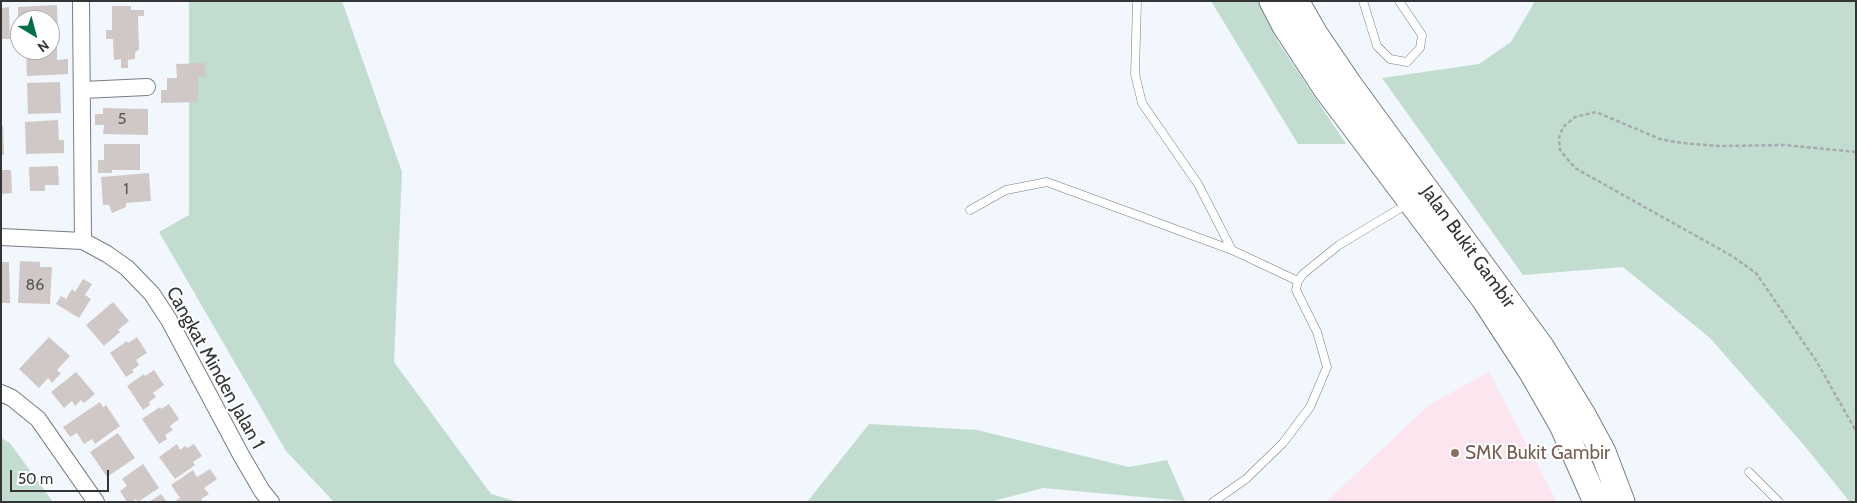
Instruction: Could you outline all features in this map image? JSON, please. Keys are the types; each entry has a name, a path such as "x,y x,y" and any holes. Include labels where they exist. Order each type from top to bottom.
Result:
{"main road":[{"name":"Jalan Bukit Gambir","path":"1272,1 1285,26 1326,89 1484,300 1532,371 1562,425 1596,502"},
{"name":"Jalan Bukit Gambir","path":"1296,1 1350,87 1542,348 1603,452 1622,502"}],"street":[{"path":"81,1 83,241"},
{"path":"83,90 147,87"},
{"name":"Cangkat Minden Jalan 1","path":"1,237 83,241 127,268 152,294 173,328 241,456 262,491 271,502"},
{"path":"1,393 12,398 38,419 96,502"}],"lane":[{"path":"1136,1 1135,74 1142,103 1198,184 1232,250"},
{"path":"1363,1 1378,46 1390,59 1407,62 1420,48 1422,35 1399,1"},
{"path":"970,210 1006,190 1047,182 1232,250 1298,281"},
{"path":"1213,502 1246,479 1283,443 1310,407 1327,367 1317,332 1296,290 1298,281 1303,274 1339,245 1411,202"},
{"path":"1749,472 1779,502"}],"path":[{"path":"1856,152 1784,146 1719,146 1682,143 1660,139 1596,112 1574,117 1563,127 1558,138 1560,150 1575,168 1732,256 1756,274 1817,362 1856,431"}],"shaded area":[{"name":"SMK Bukit Gambir","path":"1489,372 1557,502 1326,502 1430,404"}],"green space":[{"path":"189,1 342,1 402,172 394,362 491,494 518,502 334,502 286,451 159,232 189,215"},
{"path":"1211,1 1258,1 1278,42 1346,144 1298,144"},
{"path":"1533,1 1856,1 1856,502 1850,502 1803,444 1710,338 1623,267 1523,275 1382,78 1479,64 1511,42 1534,3"},
{"path":"869,424 977,430 1129,467 1167,460 1185,501 1043,488 990,502 807,502"},
{"path":"1,438 10,443 53,502 1,502"}],"building":[{"path":"57,5 57,10 18,10 18,7"},
{"path":"112,6 131,6 131,10 144,10 144,16 138,16 139,49 135,53 135,59 128,60 128,68 121,68 121,59 114,60 113,39 106,39 106,30 112,30"},
{"path":"9,7 10,39 1,39 1,8"},
{"path":"68,59 68,74 27,76 26,60"},
{"path":"205,63 206,77 198,77 198,102 161,103 161,90 167,90 167,78 177,78 176,64"},
{"path":"60,82 61,113 28,114 27,83"},
{"path":"103,108 148,109 148,135 103,134 104,125 95,125 95,114 103,114"},
{"path":"58,120 59,140 64,140 64,153 26,154 25,122"},
{"path":"1,126 3,126 4,155 1,155"},
{"path":"104,144 140,144 140,170 112,170 112,173 98,173 98,160 104,160"},
{"path":"58,166 59,185 45,185 45,191 30,191 29,167"},
{"path":"1,170 11,170 12,193 1,194"},
{"path":"149,173 151,201 126,203 126,207 112,213 109,205 103,205 101,177"},
{"path":"20,261 40,262 40,267 52,267 50,304 18,303"},
{"path":"1,262 9,262 10,303 1,303"},
{"path":"83,279 92,284 85,295 91,299 79,318 56,304 61,296 66,299 72,289 75,292"},
{"path":"113,302 129,321 104,346 86,325"},
{"path":"49,337 70,356 57,370 61,373 52,383 48,378 39,388 19,369"},
{"path":"137,337 147,353 136,360 139,365 132,370 134,372 126,377 110,353 127,341 128,343"},
{"path":"154,370 164,385 153,393 156,397 143,410 127,386 144,374 145,376"},
{"path":"76,372 95,394 84,403 81,400 75,406 72,401 64,408 51,392"},
{"path":"100,402 103,407 106,405 120,426 95,444 92,439 84,444 77,433 70,437 63,427"},
{"path":"169,404 179,419 170,426 173,430 165,435 167,439 159,444 142,419 160,407 161,409"},
{"path":"118,433 135,458 107,477 90,452"},
{"path":"177,444 180,450 185,446 187,448 194,444 202,456 193,462 195,465 175,479 159,457"},
{"path":"143,464 159,488 138,502 136,499 132,502 127,502 120,491 127,486 122,479"},
{"path":"210,469 217,479 204,488 209,494 201,499 203,502 177,502 176,500 180,498 171,485 193,470 197,477"},
{"path":"161,494 167,502 149,502"}],"place":[{"name":"SMK Bukit Gambir","path":"1455,453"}]}
